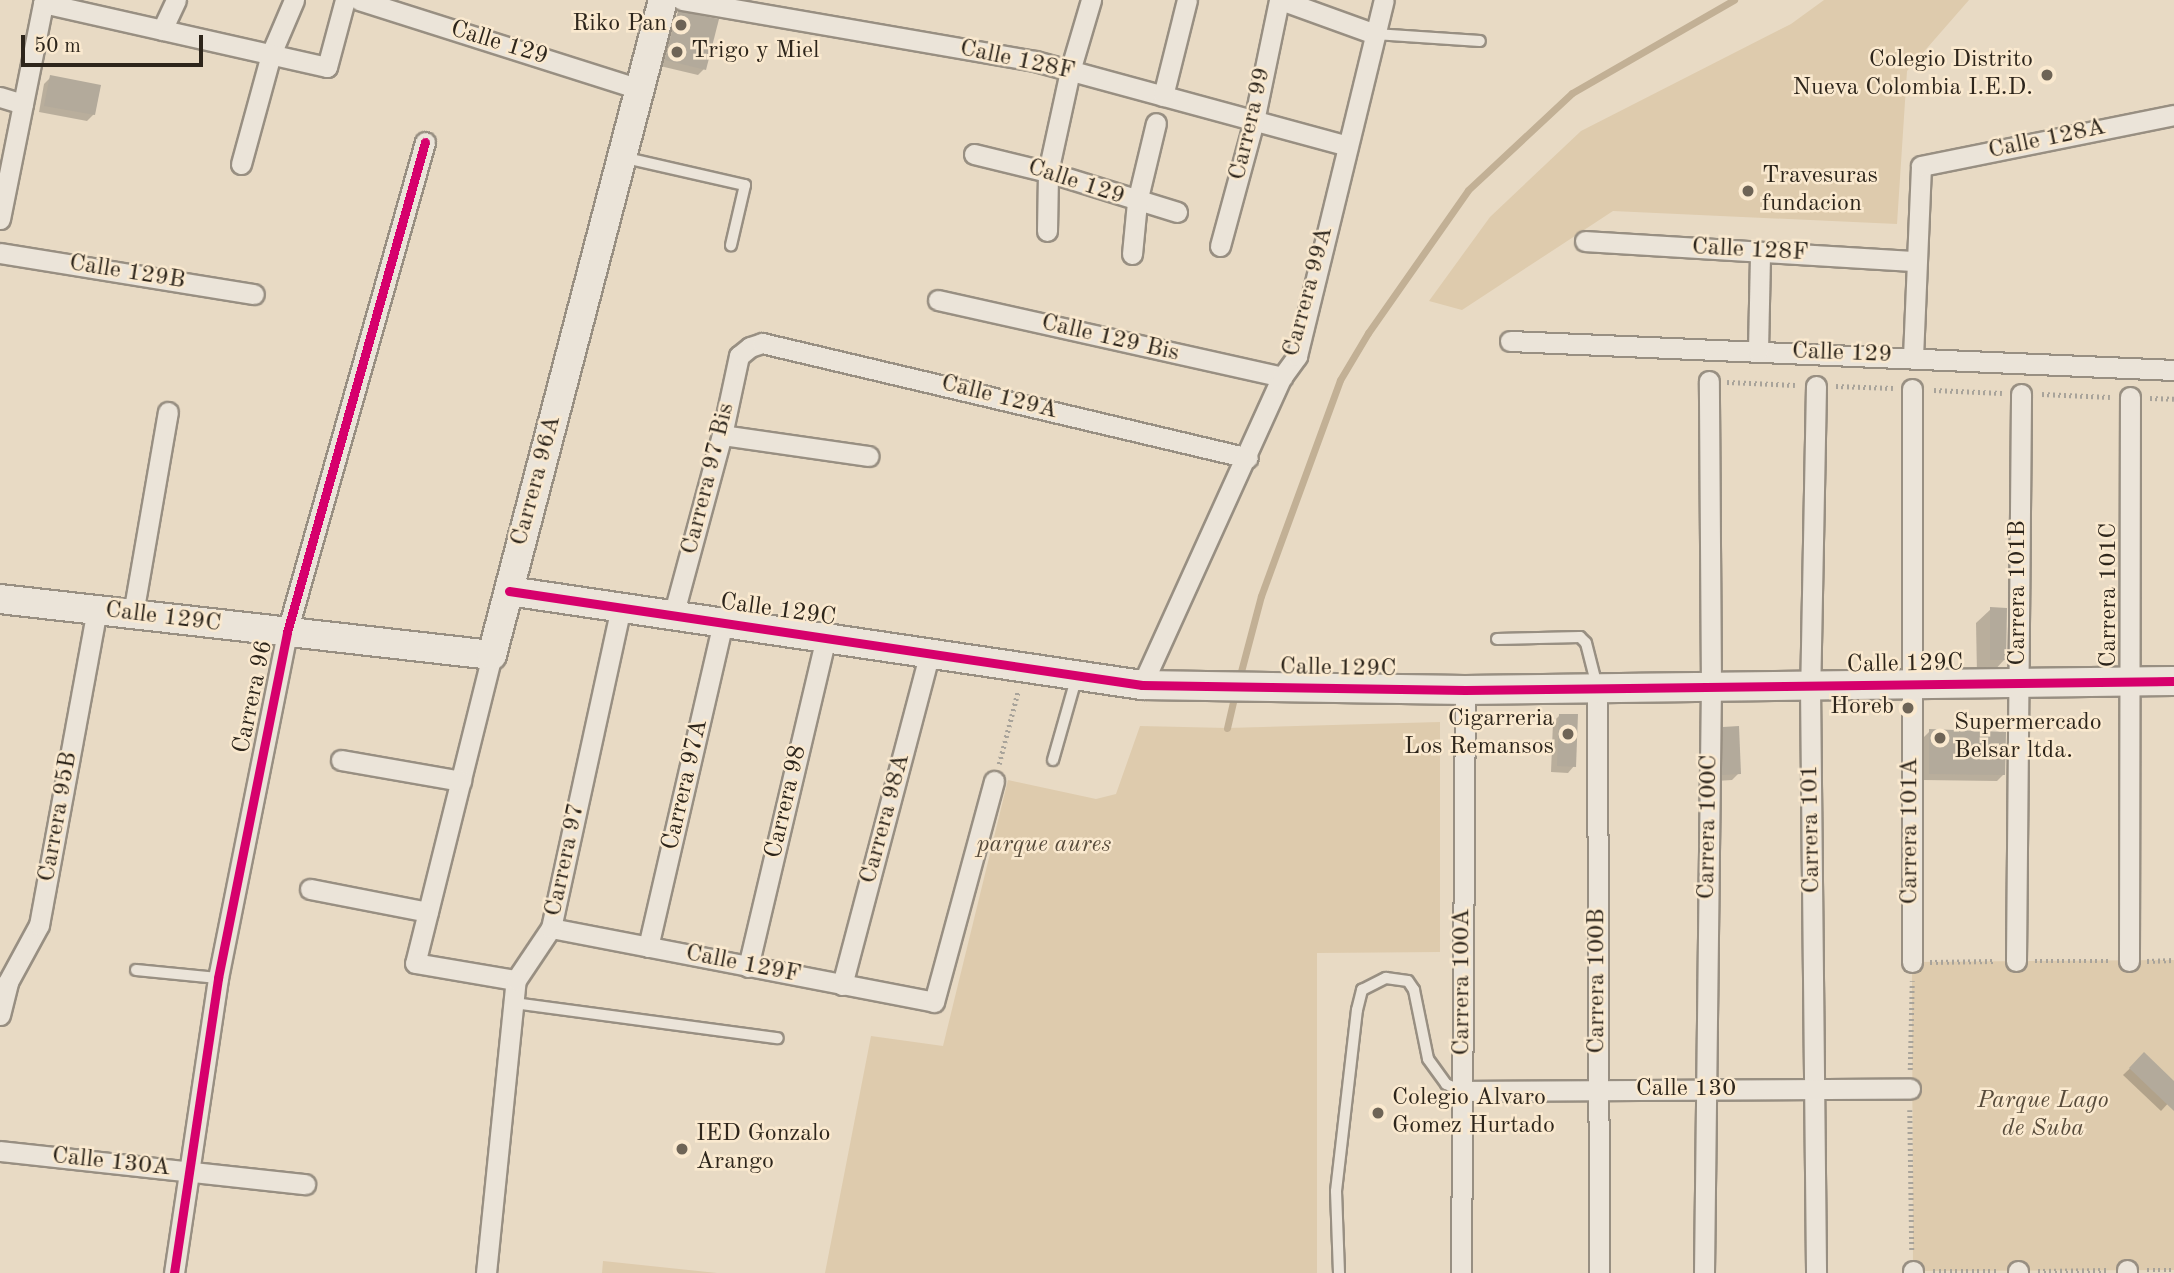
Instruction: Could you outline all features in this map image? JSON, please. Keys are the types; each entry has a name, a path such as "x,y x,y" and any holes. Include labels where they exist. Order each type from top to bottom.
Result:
{"street":[{"path":"162,30 176,0"},
{"path":"241,164 271,54 294,0"},
{"path":"0,219 43,3 327,67 345,0"},
{"name":"Calle 129","path":"359,0 640,89"},
{"name":"Carrera 96A","path":"516,980 415,963 492,655 663,0"},
{"name":"Calle 128F","path":"682,0 1035,61 1347,146"},
{"path":"1047,231 1048,172 1070,71 1091,0"},
{"path":"1163,96 1187,0"},
{"path":"1280,0 1375,34"},
{"name":"Carrera 99","path":"1220,246 1254,121 1280,0"},
{"name":"Carrera 99A","path":"1142,685 1248,458 1282,377 1297,356 1384,0"},
{"path":"0,97 23,104"},
{"name":"Calle 128A","path":"1915,261 1921,166 2174,115"},
{"path":"1132,254 1137,202 1156,123"},
{"name":"Carrera 96","path":"174,1273 187,1171 218,978 287,632 425,142"},
{"name":"Calle 129","path":"974,154 1048,172 1137,202 1177,212"},
{"name":"Calle 128F","path":"1585,241 1915,261"},
{"path":"1758,351 1760,252"},
{"name":"Calle 129B","path":"0,253 254,294"},
{"path":"1913,357 1915,261"},
{"name":"Calle 129 Bis","path":"939,300 1282,377"},
{"name":"Calle 129","path":"1510,341 2174,370"},
{"name":"Calle 129A","path":"750,347 762,343 781,346 1248,458"},
{"name":"Carrera 97 Bis","path":"673,616 722,435 739,356 750,347"},
{"name":"Carrera 100C","path":"1704,1273 1711,687 1709,381"},
{"name":"Carrera 101","path":"1816,386 1810,686 1816,1273"},
{"name":"Carrera 101A","path":"1912,389 1912,962"},
{"name":"Carrera 101B","path":"2017,961 2021,394"},
{"name":"Carrera 101C","path":"2129,961 2130,397"},
{"path":"133,614 168,412"},
{"path":"722,435 868,456"},
{"name":"Calle 129C","path":"509,591 1142,685 1465,690 2174,681"},
{"name":"Calle 129C","path":"0,599 492,655"},
{"name":"Carrera 97","path":"486,1273 516,980 551,928 621,608"},
{"name":"Carrera 95B","path":"0,1016 8,982 39,925 97,610"},
{"name":"Carrera 97A","path":"648,947 723,623"},
{"name":"Carrera 98","path":"748,967 827,638"},
{"name":"Carrera 98A","path":"842,985 930,653"},
{"name":"Carrera 100B","path":"1597,689 1599,1273"},
{"name":"Carrera 100A","path":"1461,1273 1465,690"},
{"path":"341,760 461,781"},
{"name":"Calle 129F","path":"551,928 934,1003 994,781"},
{"path":"310,889 428,912"},
{"name":"Calle 130","path":"1462,1091 1910,1089"},
{"name":"Calle 130A","path":"0,1151 306,1184"}],"lane":[{"path":"1375,34 1480,41"},
{"path":"622,157 745,185 731,245"},
{"path":"1497,639 1580,637 1586,643 1597,689"},
{"path":"1053,760 1077,675"},
{"path":"136,970 218,978"},
{"path":"1339,1273 1336,1191 1357,1010 1362,990 1386,978 1408,981 1414,990 1428,1059 1446,1084 1462,1091"},
{"path":"514,1003 778,1038"}],"path":[{"path":"994,781 1025,667"},
{"path":"2174,960 1912,962 1910,1089 1913,1272 2174,1270"}],"green space":[{"path":"1824,0 1969,0 1907,71 1897,224 1613,211 1462,310 1429,301 1490,217 1581,131 1791,24"},
{"name":"parque aures","path":"1440,722 1440,952 1317,953 1317,1273 825,1273 871,1036 943,1046 1008,780 1096,799 1116,794 1140,726 1227,728"},
{"name":"Parque Lago de Suba","path":"2174,960 2174,1270 1913,1271 1912,962"},
{"path":"603,1261 717,1273 602,1273"}],"building":[{"path":"678,11 719,19 706,70 665,60"},
{"path":"50,75 101,85 95,115 44,106"},
{"path":"1990,607 2007,608 2006,660 1990,660"},
{"path":"1559,714 1578,714 1576,767 1557,766"},
{"path":"1739,726 1741,774 1722,775 1723,727"},
{"path":"1929,729 2006,732 2005,775 1929,774"},
{"path":"2144,1052 2174,1081 2174,1111 2129,1068"}],"waterway":[{"path":"1239,679 1261,596 1340,380 1368,333 1468,190 1572,93 1734,0"},
{"path":"1227,728 1235,694"}],"cycle path":[{"path":"174,1273 218,978 287,632 425,142"},
{"path":"509,591 1142,685 1465,690 2174,681"}],"place":[{"name":"Riko Pan","path":"681,25"},
{"name":"Trigo y Miel","path":"677,52"},
{"name":"Colegio Distrito Nueva Colombia I.E.D.","path":"2047,75"},
{"name":"Travesuras fundacion","path":"1748,191"},
{"name":"Horeb","path":"1908,708"},
{"name":"Cigarreria Los Remansos","path":"1568,734"},
{"name":"Supermercado Belsar ltda.","path":"1940,738"},
{"name":"Colegio Alvaro Gomez Hurtado","path":"1378,1113"},
{"name":"IED Gonzalo Arango","path":"682,1149"}]}
